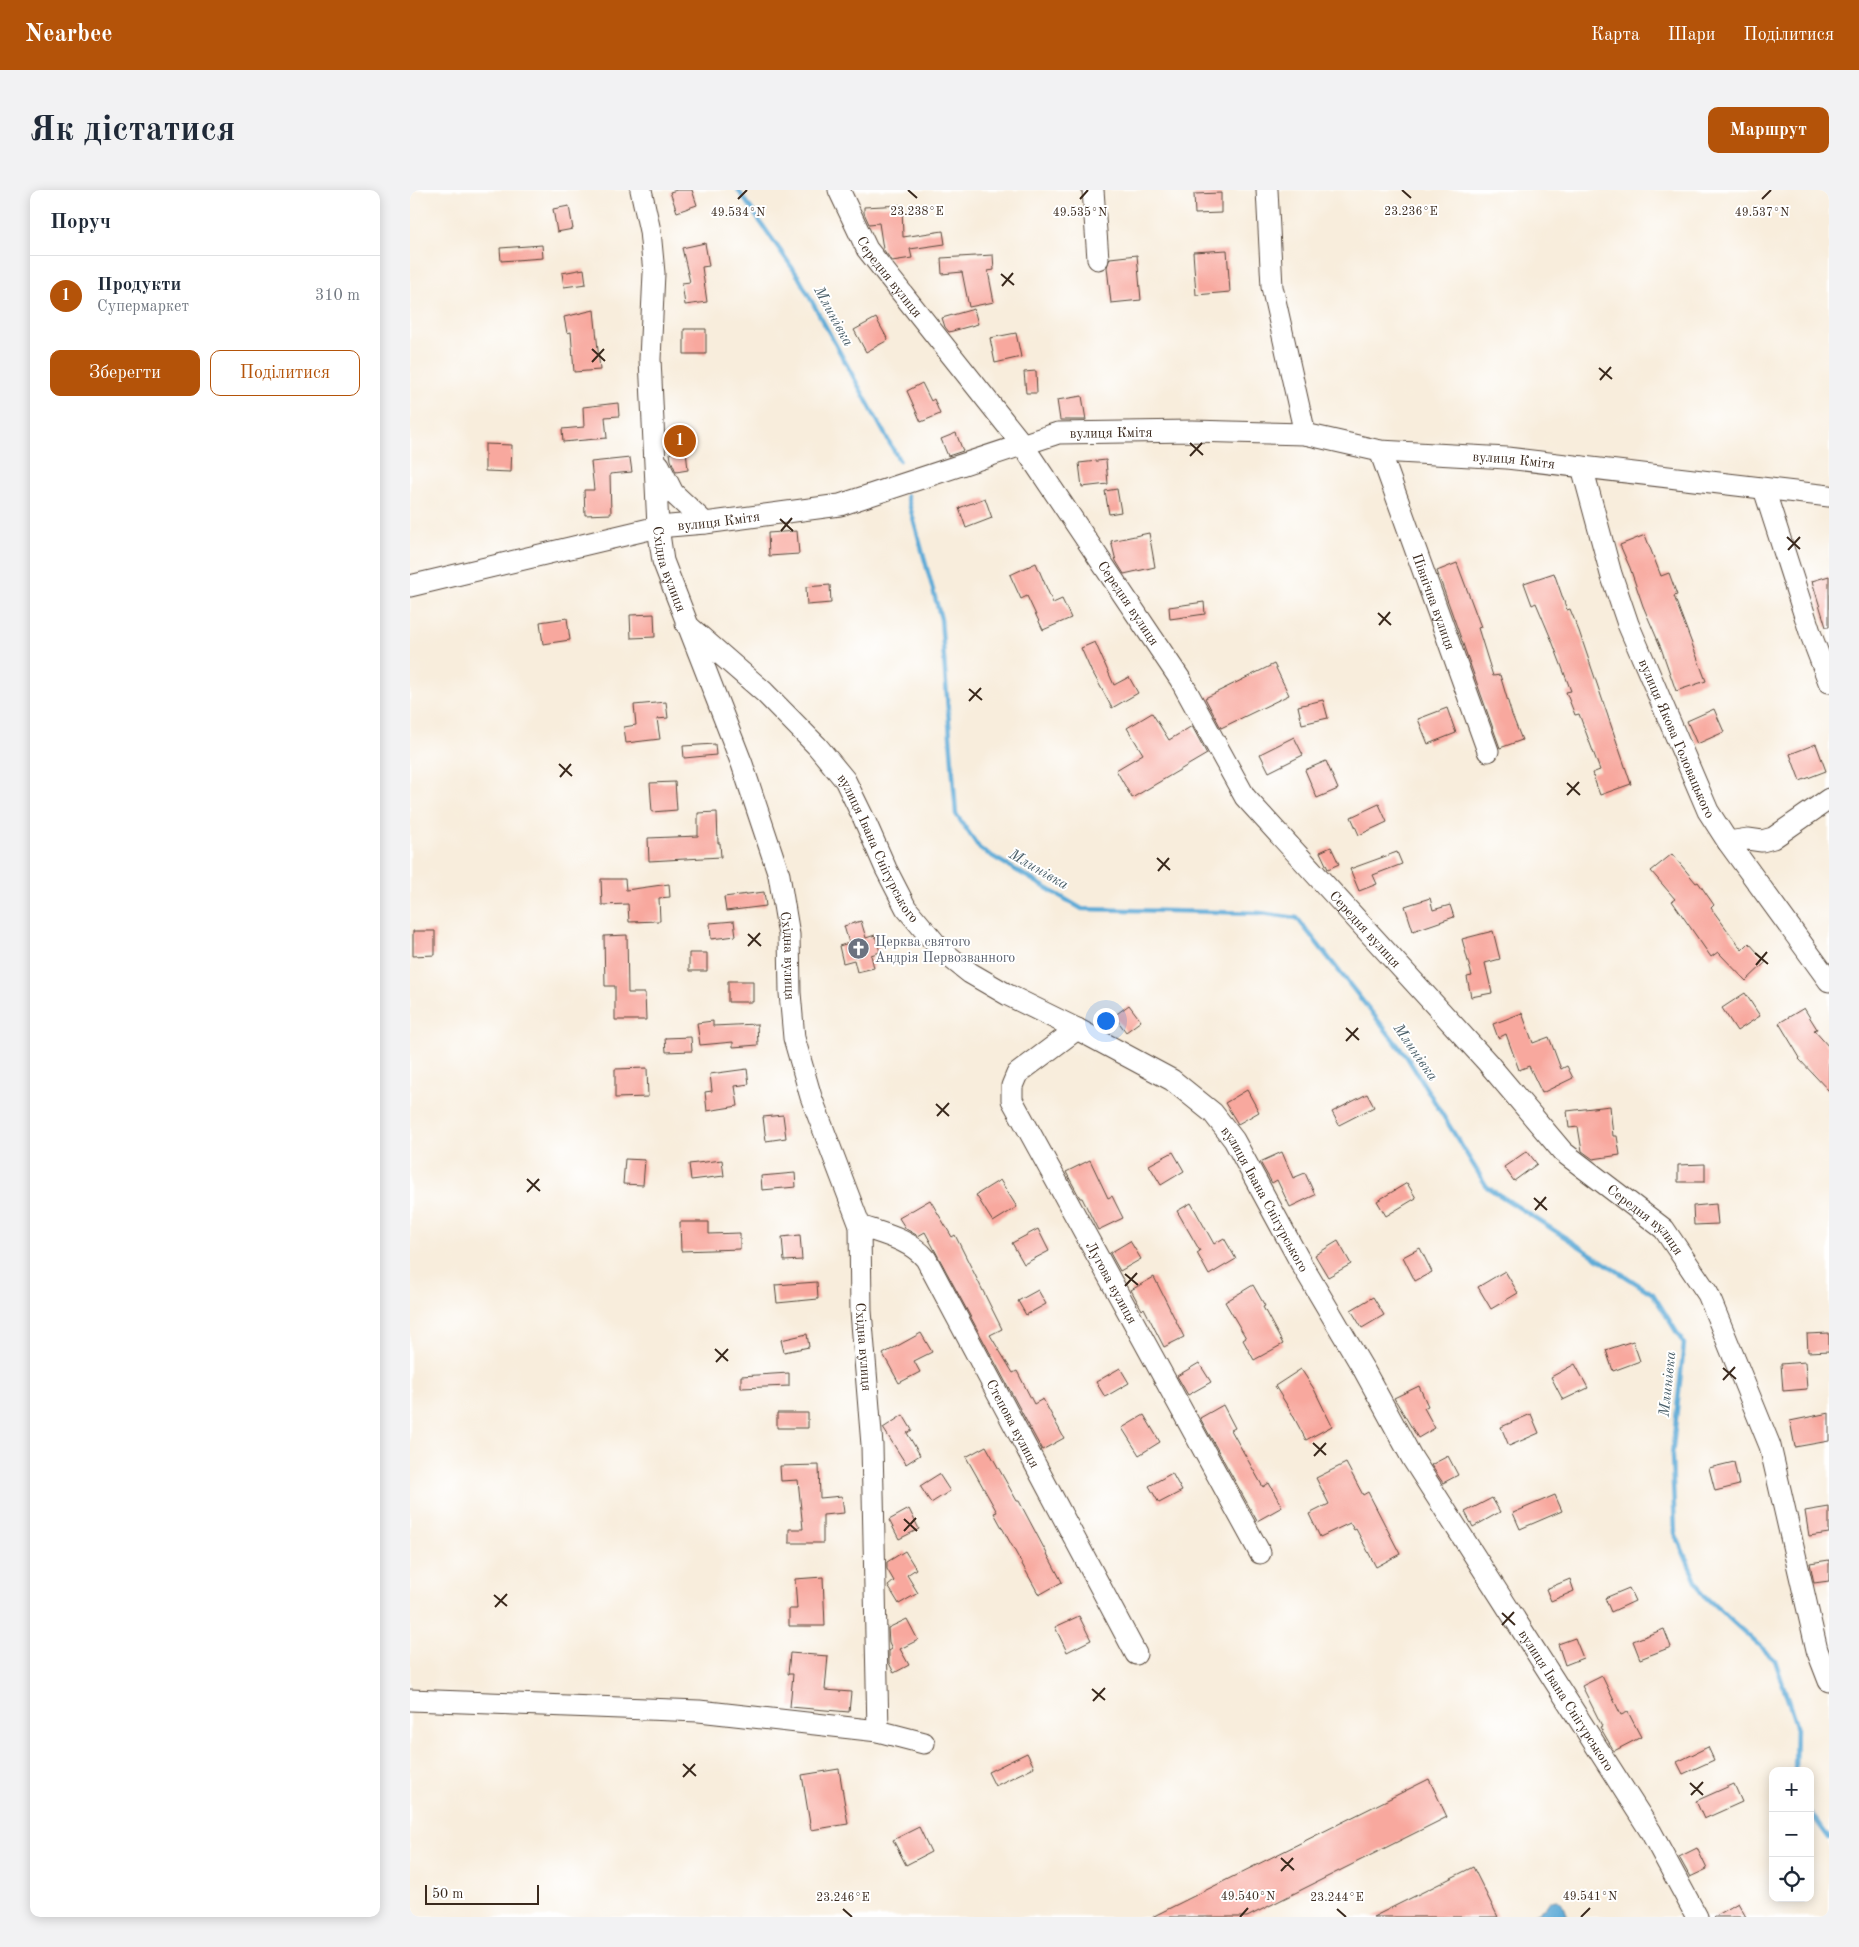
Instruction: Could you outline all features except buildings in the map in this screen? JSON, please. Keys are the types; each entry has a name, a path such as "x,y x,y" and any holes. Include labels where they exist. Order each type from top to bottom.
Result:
{"street":[{"name":"Східна вулиця","path":"641,190 650,231 654,273 650,359 658,527 663,561 742,764 779,875 789,935 790,993 794,1038 811,1097 860,1226 861,1311 872,1445 878,1731"},
{"name":"Середня вулиця","path":"839,190 867,249 1022,444 1180,679 1245,797 1480,1055 1564,1152 1664,1229 1708,1294 1770,1446 1817,1650 1829,1681"},
{"path":"1093,190 1098,259"},
{"path":"1267,190 1272,287 1306,434"},
{"name":"вулиця Кмітя","path":"410,586 658,527 705,523 840,505 1058,433 1192,431 1306,434 1380,451 1507,458 1829,496"},
{"name":"Північна вулиця","path":"1380,451 1488,751"},
{"path":"656,458 673,493 705,523"},
{"name":"вулиця Якова Головацького","path":"1582,467 1628,624 1708,811 1728,842 1829,981"},
{"path":"1764,489 1811,636 1829,682"},
{"name":"вулиця Івана Снігурського","path":"686,624 764,692 817,746 844,780 906,908 941,950 970,973 1008,995 1077,1029 1172,1080 1213,1113 1234,1140 1302,1265 1364,1370 1412,1458 1652,1832 1697,1917"},
{"path":"1728,842 1748,839 1762,841 1773,838 1829,799"},
{"name":"Лугова вулиця","path":"1077,1029 1017,1074 1012,1086 1012,1100 1260,1553"},
{"name":"Степова вулиця","path":"860,1226 914,1247 926,1259 1136,1654"},
{"path":"410,1700 699,1711 878,1731 924,1744"}],"water":[{"path":"1558,1900 1564,1906 1568,1917 1529,1917 1545,1908 1550,1901"}],"waterway":[{"name":"Млинівка","path":"738,190 798,276 899,460"},
{"name":"Млинівка","path":"907,496 941,619 956,814 980,849 1082,909 1260,913 1297,918 1407,1057 1487,1187 1653,1294 1684,1344 1672,1456 1675,1533 1701,1593 1775,1660 1796,1725 1795,1767"},
{"name":"Млинівка","path":"1814,1817 1829,1838"}],"place":[{"name":"Продукти","path":"680,441"},
{"name":"Церква святого Андрія Первозванного","path":"859,949"}]}
